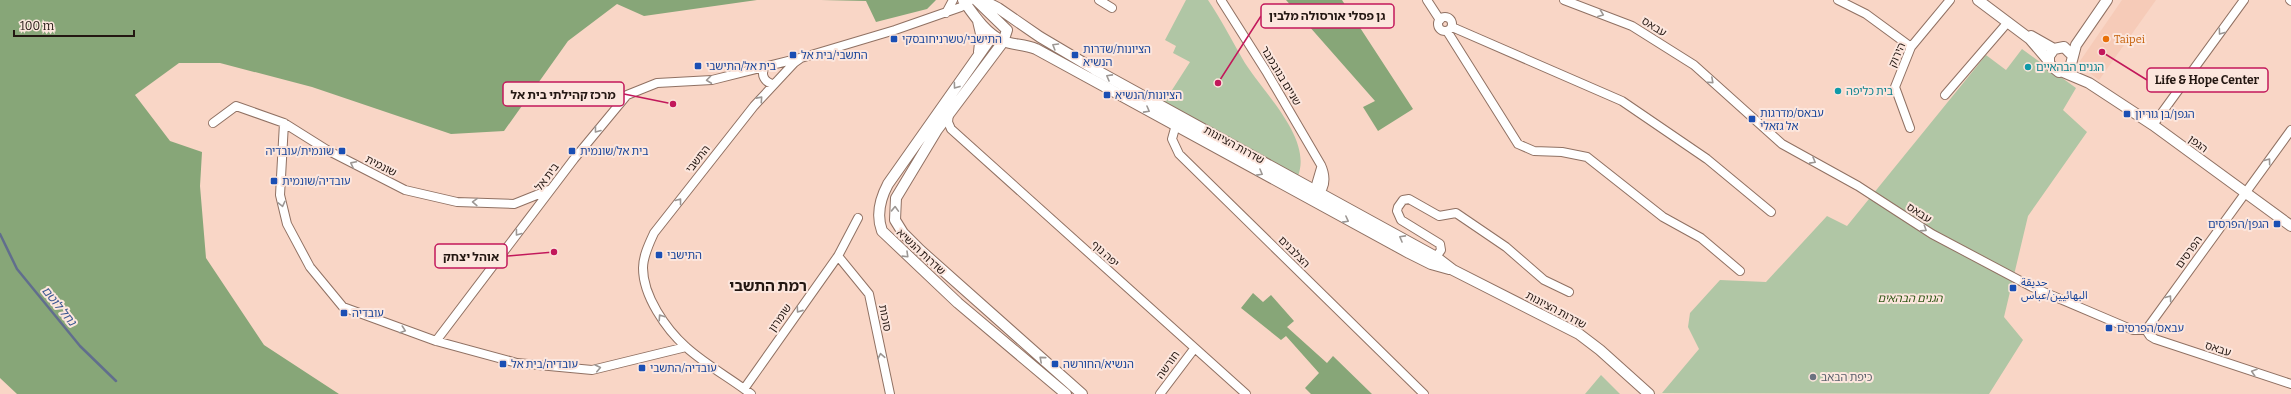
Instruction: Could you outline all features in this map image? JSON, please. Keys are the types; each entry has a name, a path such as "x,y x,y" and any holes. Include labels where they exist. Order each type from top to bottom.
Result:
{"street":[{"path":"946,12 953,0"},
{"path":"976,0 1008,30"},
{"path":"982,0 998,4 1040,37"},
{"path":"1099,0 1112,8"},
{"name":"שניים בנובמבר","path":"1221,0 1266,71 1320,165 1317,191 1312,201"},
{"path":"1427,0 1440,20 1438,24 1440,29 1449,29 1622,102 1708,159 1771,212"},
{"name":"עבאס","path":"1564,0 1632,26 1694,65 1782,144 1858,186 1932,234 2032,287 2133,330 2146,330 2150,336 2155,339 2291,384"},
{"path":"1838,0 1866,14 1911,47"},
{"name":"הירוק","path":"1910,128 1895,87 1911,47 1950,0"},
{"path":"1978,0 2030,39 2055,70 2069,64 2081,38 2107,0"},
{"path":"2048,60 2059,48 2070,42 2099,0"},
{"path":"2153,126 2244,0"},
{"path":"967,1 976,18 981,34 979,54"},
{"name":"התשבי","path":"751,394 686,347 658,311 647,288 643,268 648,245 654,233 754,106 801,58 888,33 946,12 967,1"},
{"path":"976,18 993,35 1003,42"},
{"path":"2008,22 2059,48 2069,64"},
{"path":"1945,95 2008,22"},
{"path":"1449,29 1518,144 1534,151 1562,152 1587,157 1663,217 1701,238 1740,271"},
{"path":"993,35 1008,30 1020,31 1040,37"},
{"name":"שדרות הנשיא","path":"1008,30 1003,42 937,130 896,198 894,213 898,227 920,250 966,293 1082,394"},
{"name":"שדרות הנשיא","path":"993,35 888,184 879,210 879,225 882,232 958,303 1066,394"},
{"name":"שדרות הציונות","path":"1040,37 1312,201 1431,264 1453,270"},
{"name":"שדרות הציונות","path":"1003,42 1021,44 1036,49 1317,191 1436,257 1453,270 1579,334 1600,350 1640,390 1649,394"},
{"name":"בית אל","path":"436,341 621,100 633,92 657,84 712,80 801,58"},
{"path":"764,67 762,72 768,83 777,81 779,70 775,64"},
{"name":"הגפן","path":"2069,64 2089,83 2153,126 2291,226"},
{"name":"שונמית","path":"214,122 236,106 284,123 327,150 405,190 457,202 514,204 540,195 553,187"},
{"path":"949,114 948,122 951,129"},
{"name":"הצלבנים","path":"1177,121 1172,139 1179,154 1424,394"},
{"path":"284,123 280,195 287,224 310,267 343,307 436,341 517,363 592,370 686,347"},
{"path":"937,130 944,128 951,129"},
{"name":"יפה נוף","path":"951,129 1194,349 1246,394"},
{"name":"הפרסים","path":"2146,330 2291,130"},
{"path":"1436,257 1441,250 1438,242 1401,220 1398,216 1398,207 1404,200 1409,198 1439,216 1456,213 1506,246 1544,280 1569,292"},
{"name":"שומרון","path":"744,389 838,256 858,218"},
{"name":"סוכות","path":"838,256 869,294 890,394"},
{"name":"חורשה","path":"1160,394 1194,349"}],"shaded area":[{"path":"2122,0 2156,0 2099,80 2078,64"}],"green space":[{"path":"0,0 757,0 644,16 617,4 568,41 504,131 451,134 312,87 220,63 179,63 135,95 170,141 202,152 200,186 206,258 264,345 339,394 17,394 0,378"},
{"path":"821,0 936,0 927,9 876,22 866,1"},
{"path":"1186,0 1208,0 1250,71 1282,114 1292,130 1298,146 1301,161 1298,176 1163,104 1190,62 1173,53 1176,46 1165,40"},
{"path":"1286,0 1342,0 1413,109 1378,131 1363,107 1375,101"},
{"name":"הגנים הבהאים","path":"2022,49 2076,88 2063,110 2087,132 2028,216 2004,317 2023,340 1989,394 1662,393 1699,349 1688,327 1690,313 1720,280 1766,282 1827,216 1847,226 1986,55 2006,70"},
{"path":"1253,293 1263,302 1271,295 1294,321 1287,327 1327,363 1333,356 1372,394 1311,394 1305,388 1319,373 1286,336 1281,340 1241,308"},
{"path":"1601,375 1620,394 1585,394"}],"waterway":[{"name":"נחל לוטם","path":"0,234 17,269 80,346 116,381"}],"place":[{"name":"התישבי/טשרניחובסקי","path":"894,39"},
{"name":"Taipei","path":"2106,39"},
{"name":"Life & Hope Center","path":"2102,52"},
{"name":"התשבי/בית אל","path":"793,55"},
{"name":"הציונות/שדרות הנשיא","path":"1075,55"},
{"name":"בית אל/התישבי","path":"698,66"},
{"name":"הגנים הבהאיים","path":"2028,67"},
{"name":"גן פסלי אורסולה מלבין","path":"1218,83"},
{"name":"בית כליפה","path":"1838,91"},
{"name":"הציונות/הנשיא","path":"1107,95"},
{"name":"מרכז קהילתי בית אל","path":"673,104"},
{"name":"הגפן/בן גוריון","path":"2127,114"},
{"name":"עבאס/מדרגות אל גזאלי","path":"1752,119"},
{"name":"שונמית/עובדיה","path":"342,151"},
{"name":"בית אל/שונמית","path":"572,151"},
{"name":"עובדיה/שונמית","path":"274,181"},
{"name":"הגפן/הפרסים","path":"2277,224"},
{"name":"אוהל יצחק","path":"554,252"},
{"name":"התישבי","path":"659,255"},
{"name":"حديقة البهائيين/عباس","path":"2013,288"},
{"name":"עובדיה","path":"344,313"},
{"name":"עבאס/הפרסים","path":"2109,328"},
{"name":"עובדיה/בית אל","path":"503,364"},
{"name":"הנשיא/החורשה","path":"1055,364"},
{"name":"עובדיה/התשבי","path":"642,368"},
{"name":"כיפת הבאב","path":"1813,377"}],"district":[{"name":"רמת התשבי","path":"768,286"}]}
